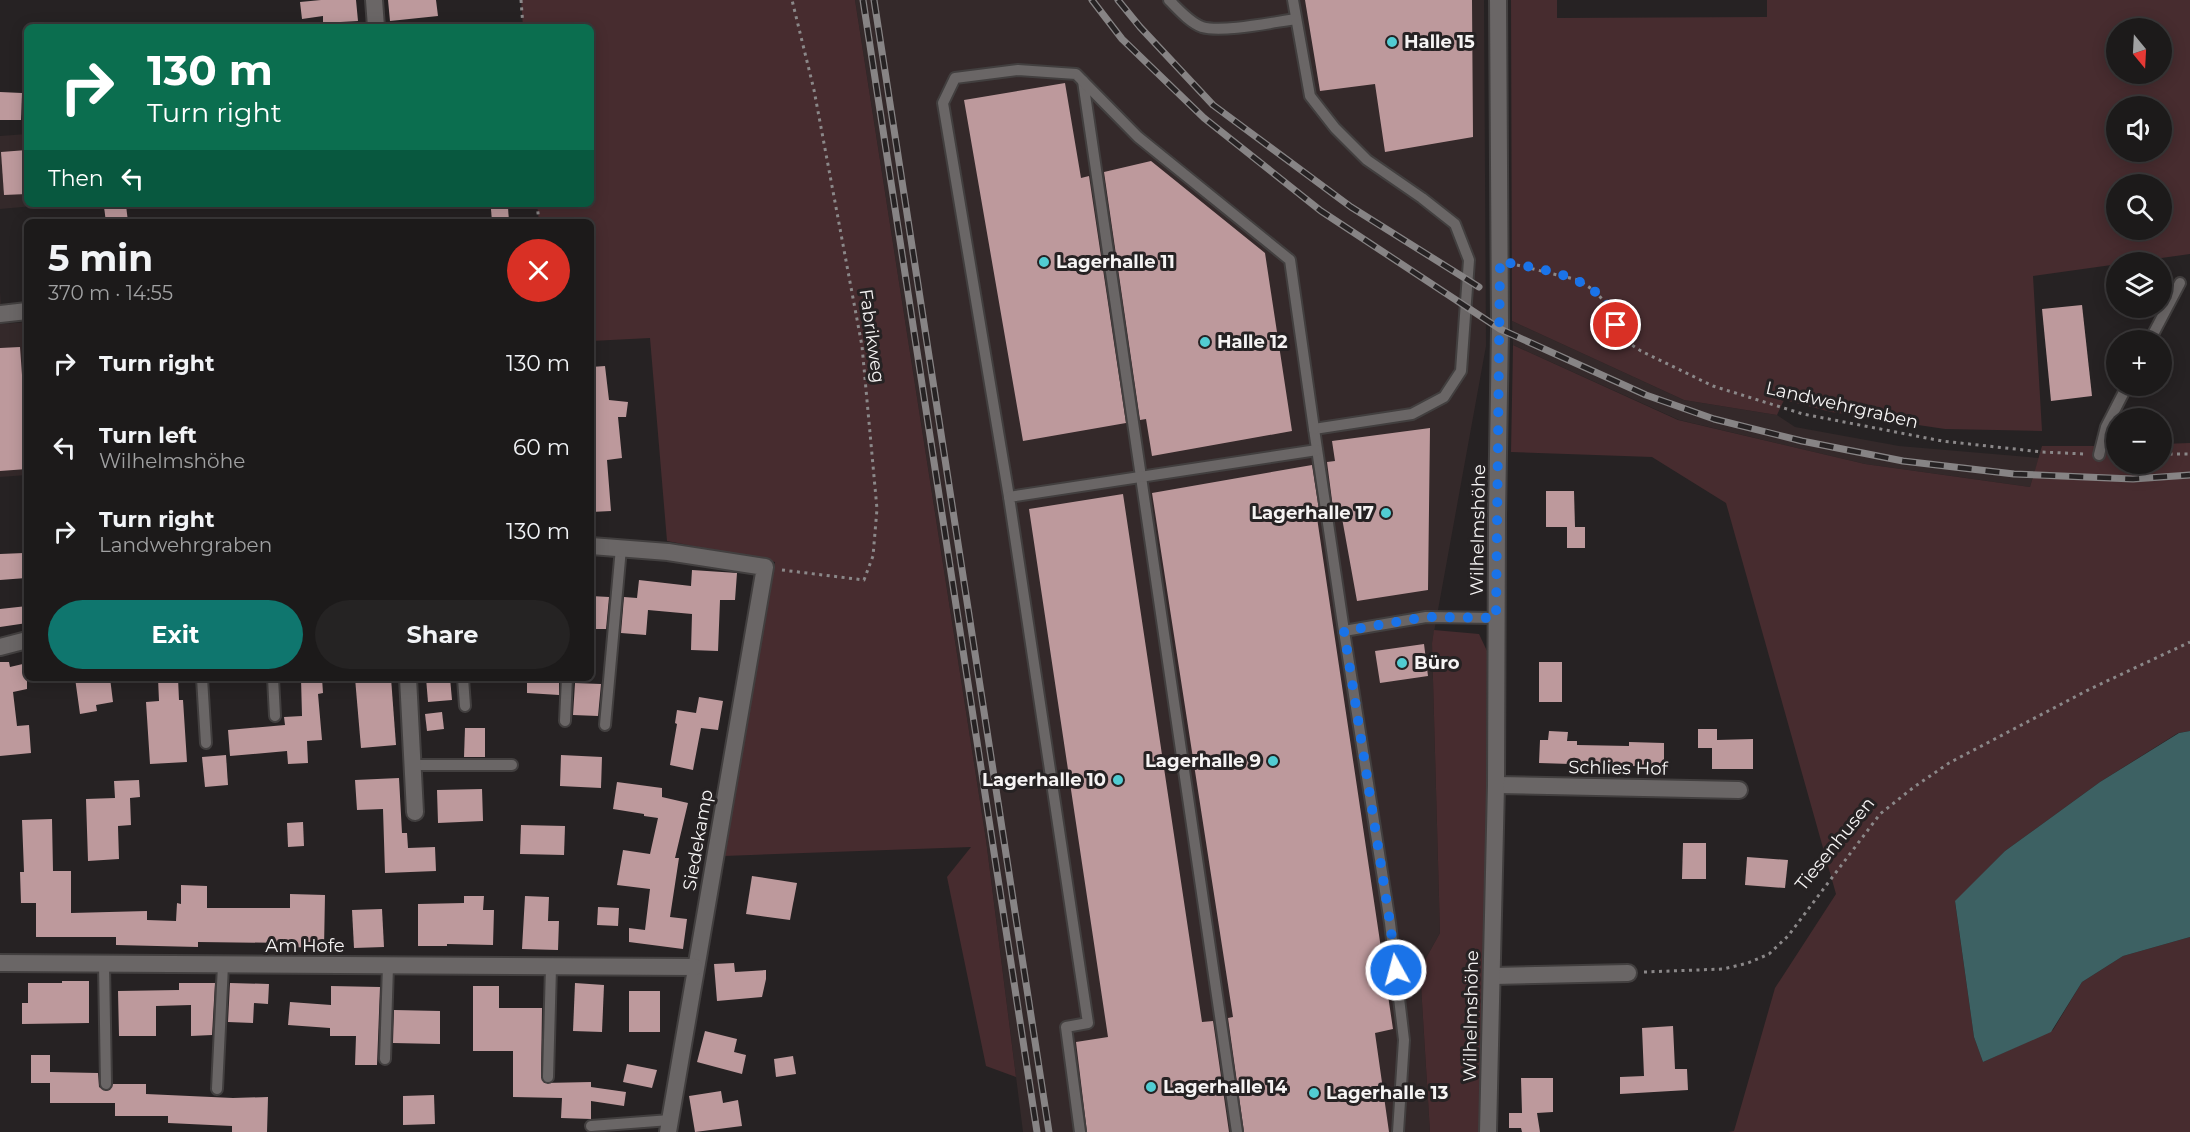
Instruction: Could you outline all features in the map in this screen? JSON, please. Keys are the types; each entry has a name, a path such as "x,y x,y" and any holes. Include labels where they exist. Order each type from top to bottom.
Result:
{"street":[{"path":"374,0 376,24"},
{"name":"Wilhelmshöhe","path":"1488,1132 1496,785 1500,261 1498,0"},
{"path":"0,314 24,311"},
{"path":"594,546 668,552 765,567"},
{"name":"Siedekamp","path":"669,1126 765,567"},
{"path":"0,647 24,641"},
{"path":"408,681 416,812"},
{"name":"Schlies Hof","path":"1496,785 1739,790"},
{"name":"Am Hofe","path":"0,963 695,967"},
{"path":"1492,976 1628,973"}],"lane":[{"path":"1169,0 1202,27 1219,29 1296,19"},
{"path":"1293,0 1310,96 1335,128 1367,160 1455,224 1469,260 1461,371 1444,397 1412,414 1314,429"},
{"path":"1080,1132 1065,1027 1088,1023 1009,497 943,103 955,78 1018,70 1076,74 1138,137 1290,261 1344,631 1390,923 1404,1040 1398,1132"},
{"path":"1083,81 1237,1132"},
{"path":"2155,330 2180,283"},
{"path":"2099,455 2106,428 2122,396"},
{"path":"1009,497 1317,450"},
{"path":"605,725 621,548"},
{"path":"1344,631 1426,617 1496,618"},
{"path":"202,681 206,743"},
{"path":"273,681 275,716"},
{"path":"463,681 465,706"},
{"path":"565,721 567,681"},
{"path":"412,765 512,765"},
{"path":"104,964 106,1084"},
{"path":"217,1089 223,965"},
{"path":"385,1059 388,966"},
{"path":"548,1077 551,967"},
{"name":"Siedekamp","path":"591,1126 669,1126"}],"path":[{"path":"521,0 524,24"},
{"name":"Fabrikweg","path":"765,567 864,580 873,556 877,509 862,346 814,90 792,0"},
{"name":"Landwehrgraben","path":"1500,261 1578,280 1595,291 1608,306 1626,341 1641,351 1713,386 1803,414 1942,441 2042,452 2099,455"},
{"path":"2172,454 2190,454"},
{"name":"Tiesenhusen","path":"1628,973 1723,969 1748,963 1769,954 1788,936 1880,814 1914,787 1949,763 2079,694 2190,642"}],"shaded area":[{"path":"521,0 855,0 986,840 1016,1077 986,1066 947,877 971,847 724,856 775,562 667,541 650,338 594,341 594,219 539,219 537,207 594,207 594,24 523,24"},
{"path":"855,0 1484,0 1486,346 1432,643 1440,933 1420,969 1430,1132 1023,1132 986,840"},
{"path":"1511,0 1557,0 1557,18 1767,17 1767,0 2190,0 2190,254 2172,257 2172,252 2106,252 2106,266 2033,276 2042,431 1945,429 1831,412 1784,400 1777,415 1684,400 1512,321"},
{"path":"24,134 24,207 0,209 0,136"},
{"path":"0,291 2,324 24,322 24,475 0,477"},
{"path":"1512,321 1684,400 1777,415 1795,427 1899,446 2039,458 2030,487 1865,464 1679,420 1513,345"},
{"path":"1513,345 1678,420 1865,464 2030,487 2042,446 2106,446 2106,474 2172,474 2172,444 2190,443 2190,731 2178,733 2100,782 2005,851 1955,902 1974,1037 1983,1062 2053,1030 2082,982 2123,956 2190,937 2190,1132 1728,1132 1734,1131 1775,988 1836,894 1726,503 1652,457 1511,452"},
{"path":"1434,630 1479,634 1487,651 1485,980 1480,1132 1430,1132 1420,969 1440,933 1432,643"}],"water":[{"path":"2190,731 2190,937 2123,956 2082,982 2051,1032 1983,1062 1974,1037 1955,901 2005,851 2100,782 2179,733"}],"building":[{"path":"356,0 358,21 323,23 323,16 302,19 300,2"},
{"path":"388,0 436,0 438,16 390,21"},
{"name":"Halle 15","path":"1305,0 1472,0 1473,137 1385,152 1375,84 1320,91"},
{"name":"Lagerhalle 11","path":"1065,83 1081,178 1089,176 1126,423 1023,441 964,100"},
{"path":"0,92 22,93 21,120 0,120"},
{"path":"24,150 24,194 4,195 1,152"},
{"name":"Halle 12","path":"1151,161 1265,253 1292,431 1152,456 1146,419 1140,420 1104,172"},
{"path":"104,207 126,207 128,219 106,219"},
{"path":"508,207 509,219 492,219 491,209"},
{"path":"2082,305 2092,396 2051,401 2042,309"},
{"path":"20,347 22,375 24,375 24,469 0,471 0,348"},
{"path":"605,366 609,400 628,402 626,417 618,417 622,458 607,460 611,511 594,512 594,367"},
{"name":"Lagerhalle 17","path":"1430,428 1428,590 1357,601 1340,507 1333,508 1327,462 1335,461 1332,441"},
{"name":"Lagerhalle 9","path":"1312,465 1319,510 1316,511 1393,1029 1375,1033 1389,1132 1244,1132 1228,1018 1233,1017 1152,493"},
{"path":"1546,491 1574,491 1575,527 1546,527"},
{"name":"Lagerhalle 10","path":"1123,494 1202,1022 1213,1021 1229,1132 1087,1132 1076,1042 1108,1037 1029,509"},
{"path":"1567,527 1585,527 1585,548 1567,548"},
{"path":"24,553 24,578 0,580 0,554"},
{"path":"692,570 737,573 735,600 720,600 718,651 691,650 692,614 648,610 646,635 621,633 624,597 637,598 639,580 691,586"},
{"path":"594,596 609,597 606,629 594,629"},
{"path":"24,606 24,623 0,627 0,609"},
{"name":"Büro","path":"1424,644 1428,676 1380,683 1375,651"},
{"path":"0,662 9,662 10,667 24,664 24,681 27,681 27,689 13,692 17,726 29,725 31,753 0,756"},
{"path":"1539,662 1562,662 1562,702 1539,702"},
{"path":"75,681 110,681 113,702 96,705 97,711 80,714"},
{"path":"158,681 178,681 179,700 183,700 187,762 150,764 146,702 159,701"},
{"path":"301,681 322,681 323,693 318,694 322,740 307,741 308,763 288,764 287,751 230,756 228,730 285,725 284,717 302,716"},
{"path":"355,681 391,681 396,745 361,748"},
{"path":"426,681 450,681 452,700 428,702"},
{"path":"527,681 559,681 559,695 527,693"},
{"path":"575,683 601,684 598,716 573,715"},
{"path":"699,697 723,701 718,730 701,728 693,770 670,765 677,710 696,713"},
{"path":"442,712 444,729 427,731 425,714"},
{"path":"465,728 485,728 485,757 464,757"},
{"path":"1698,729 1717,729 1717,740 1753,739 1753,769 1712,769 1712,748 1698,748"},
{"path":"1549,731 1568,732 1567,741 1577,741 1577,745 1629,746 1629,742 1664,743 1664,767 1539,763 1540,740 1548,740"},
{"path":"226,755 228,785 205,787 202,757"},
{"path":"561,755 602,757 601,788 560,786"},
{"path":"399,778 402,833 407,833 408,848 435,847 436,871 385,873 383,809 357,810 355,780"},
{"path":"139,780 140,797 130,798 131,825 118,826 119,859 88,861 86,799 115,798 114,781"},
{"path":"617,782 662,788 662,797 688,803 675,858 679,858 670,917 687,919 683,949 629,942 629,928 645,930 650,889 617,885 623,850 650,854 658,818 613,809"},
{"path":"482,789 483,821 438,823 437,790"},
{"path":"52,819 53,871 71,871 71,913 147,911 147,920 176,921 177,903 181,904 181,885 207,886 207,908 290,908 290,894 325,895 324,948 289,947 289,943 198,942 198,947 116,945 116,937 36,937 36,903 21,903 20,872 24,872 22,820"},
{"path":"303,822 304,846 288,847 287,823"},
{"path":"521,825 565,826 564,855 520,854"},
{"path":"1683,843 1706,843 1706,879 1682,879"},
{"path":"1747,857 1788,860 1785,888 1745,885"},
{"path":"752,876 797,883 790,920 746,914"},
{"path":"464,896 484,896 483,910 494,910 493,945 418,946 418,904 464,903"},
{"path":"525,896 549,897 548,921 559,921 558,950 522,949"},
{"path":"598,907 619,908 618,926 597,925"},
{"path":"382,909 384,947 354,948 352,910"},
{"path":"734,963 735,972 766,970 762,997 717,1001 714,964"},
{"path":"62,981 89,981 89,1023 22,1024 22,1003 28,1003 28,983 62,983"},
{"path":"179,983 215,983 212,1035 191,1036 191,1005 156,1006 156,1036 119,1036 118,991 179,990"},
{"path":"230,983 269,984 268,1004 254,1003 253,1023 228,1022"},
{"path":"575,983 604,985 602,1032 573,1031"},
{"path":"331,986 380,987 377,1065 355,1065 356,1036 330,1036 330,1028 288,1025 290,1002 331,1005"},
{"path":"473,986 499,986 499,1008 542,1008 541,1077 544,1083 591,1082 591,1087 626,1092 624,1106 591,1101 591,1119 561,1118 562,1098 513,1097 513,1051 473,1051"},
{"path":"629,991 660,991 660,1032 629,1032"},
{"path":"394,1010 440,1011 440,1044 393,1043"},
{"path":"1673,1026 1675,1069 1687,1069 1688,1090 1620,1094 1620,1077 1644,1076 1642,1028"},
{"path":"705,1031 737,1039 734,1052 746,1055 742,1074 697,1062"},
{"path":"31,1055 50,1055 50,1083 31,1083"},
{"path":"793,1056 796,1074 776,1077 774,1059"},
{"path":"627,1064 657,1070 652,1088 623,1082"},
{"path":"50,1072 98,1073 99,1087 106,1091 110,1090 113,1084 146,1084 146,1094 233,1098 268,1097 267,1132 232,1132 232,1126 168,1123 168,1116 115,1116 115,1103 50,1103"},
{"path":"1521,1078 1553,1078 1553,1112 1537,1113 1540,1132 1522,1132 1521,1128 1509,1128 1509,1113 1522,1113"},
{"path":"721,1091 723,1103 738,1100 742,1126 695,1132 689,1096"},
{"path":"434,1095 435,1124 403,1125 403,1096"}],"railway":[{"path":"863,0 1037,1132"},
{"path":"874,0 1049,1132"},
{"path":"1092,0 1122,39 1204,118 1321,211 1500,329 1646,395 1714,419 1802,441 1903,461 2014,474 2133,479 2190,475"},
{"path":"1118,0 1140,27 1213,105 1351,207 1479,287"}],"place":[{"name":"Halle 15","path":"1392,42"},
{"name":"Lagerhalle 11","path":"1044,262"},
{"name":"Halle 12","path":"1205,342"},
{"name":"Lagerhalle 17","path":"1386,513"},
{"name":"Büro","path":"1402,663"},
{"name":"Lagerhalle 9","path":"1273,761"},
{"name":"Lagerhalle 10","path":"1118,780"},
{"name":"Lagerhalle 14","path":"1151,1087"},
{"name":"Lagerhalle 13","path":"1314,1093"}],"route":[{"path":"1396,970 1344,631 1426,617 1496,618 1500,261 1578,280 1595,291 1608,306 1616,325"}]}
